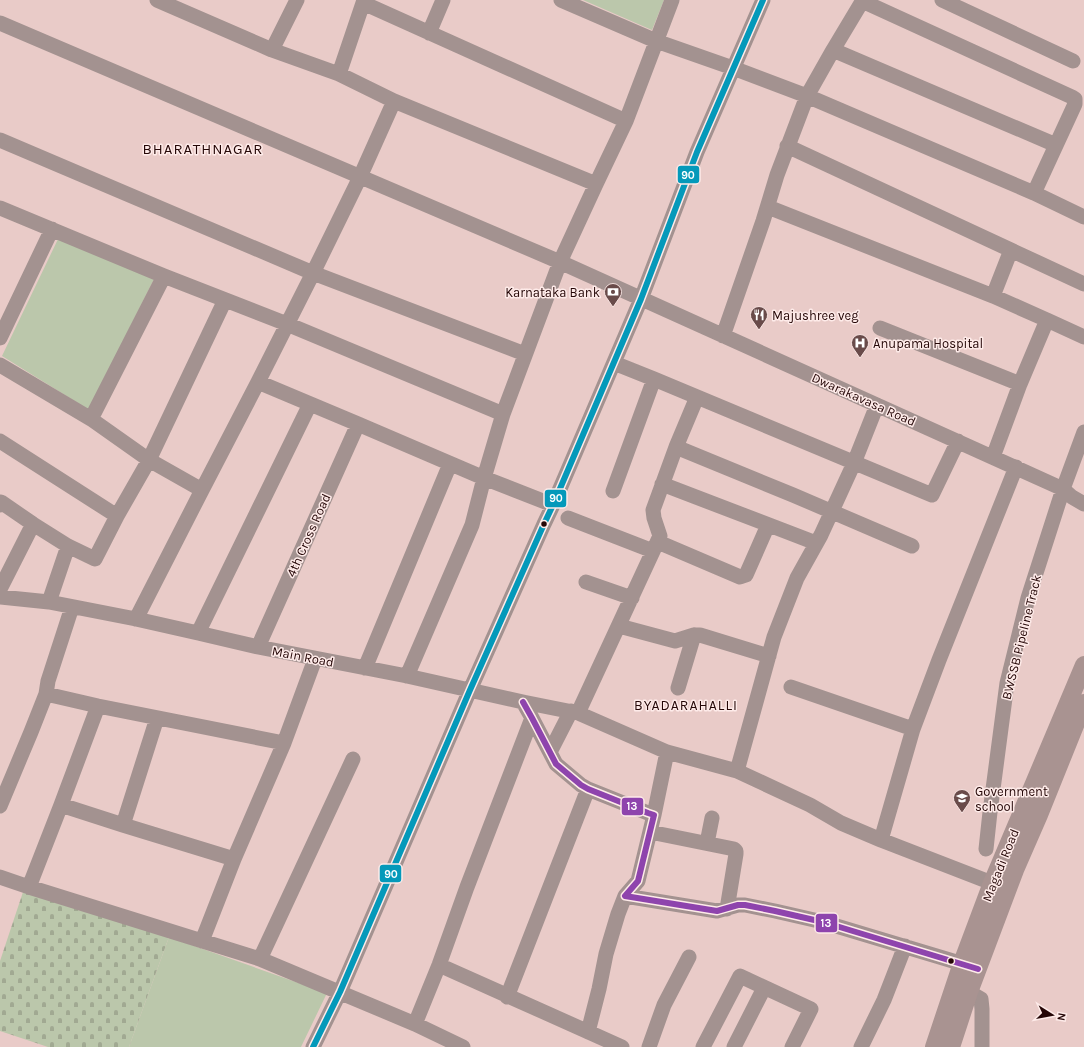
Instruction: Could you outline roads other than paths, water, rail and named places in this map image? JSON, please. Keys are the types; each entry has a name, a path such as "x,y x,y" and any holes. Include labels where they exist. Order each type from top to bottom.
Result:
{"main road":[{"name":"Magadi Road","path":"934,1047 962,989 970,966 992,883 1084,665"},
{"name":"Magadi Road","path":"970,966 1015,870 1084,705"},
{"name":"Magadi Road","path":"951,1047 962,989"}],"street":[{"path":"157,0 272,50 339,74 394,101 596,184"},
{"path":"272,50 297,0"},
{"path":"428,32 442,0"},
{"path":"561,0 656,41 807,96 1034,193 1084,217"},
{"path":"407,676 472,525 503,414 560,262 626,121 672,0"},
{"path":"313,1047 340,992 470,690 553,505 641,299 697,152 763,0"},
{"path":"942,0 1073,61"},
{"path":"723,336 768,207 776,175 807,96 863,1 1075,99 1075,104 1034,193"},
{"path":"339,74 364,2 626,121"},
{"name":"Dwarakavasa Road","path":"0,23 560,262 1016,467 1063,489 1072,497 1084,504"},
{"path":"833,50 1056,145"},
{"path":"136,619 313,273 360,177 394,101"},
{"path":"0,140 313,273 525,354"},
{"path":"787,146 1084,284"},
{"path":"768,207 993,296 1084,337"},
{"path":"0,208 164,276 287,324 503,414"},
{"path":"0,338 52,229"},
{"path":"993,296 1011,250"},
{"path":"91,419 164,276"},
{"path":"0,505 1,502 68,546 95,559 117,516 149,460 225,300"},
{"path":"993,457 1020,384 1047,320"},
{"path":"880,328 1020,384"},
{"path":"614,363 932,495 958,441"},
{"path":"0,365 91,419 149,460 202,490"},
{"path":"613,491 654,379"},
{"path":"258,382 450,464 553,505"},
{"path":"550,752 575,712 619,626 656,546 660,536 653,510 676,447 697,397"},
{"path":"198,633 310,404"},
{"path":"737,771 774,637 797,578 832,511 854,463 877,405"},
{"name":"4th Cross Road","path":"258,647 358,424"},
{"name":"BWSSB Pipeline Track","path":"986,849 1007,683 1028,598 1063,489 1084,432"},
{"path":"0,441 117,516"},
{"path":"676,447 832,511 912,546"},
{"path":"364,668 450,464"},
{"path":"881,840 913,729 1016,467"},
{"path":"662,484 816,543"},
{"path":"568,518 656,546 740,577 746,575 768,525"},
{"path":"0,589 33,524"},
{"path":"49,602 68,546"},
{"path":"586,582 632,598"},
{"name":"Main Road","path":"0,597 49,602 136,619 258,647 407,676 575,712 666,752 737,771 810,805 841,823 992,883"},
{"path":"0,806 46,694 48,681 72,607"},
{"path":"619,626 675,642 694,635 700,635 769,656"},
{"path":"678,688 694,635"},
{"path":"202,941 234,859 284,743 315,659"},
{"path":"791,687 913,729"},
{"path":"46,694 98,706 284,743"},
{"path":"523,702 556,764 588,789 648,814 654,815"},
{"path":"29,887 98,706"},
{"path":"123,826 157,718"},
{"path":"415,1024 439,965 467,887 532,718"},
{"path":"588,1032 600,989 606,954 618,914 625,896 638,881 654,815 666,752"},
{"path":"260,959 353,758"},
{"path":"507,997 588,789"},
{"path":"61,805 123,826 234,859"},
{"path":"707,843 712,818"},
{"path":"650,832 730,847 736,851 727,909"},
{"path":"0,877 260,959 415,1024 463,1047"},
{"path":"625,896 717,911 738,905 775,910 823,922 970,966"},
{"path":"861,1047 884,1000 905,946"},
{"path":"648,1047 664,1005 689,957"},
{"path":"439,965 507,997 622,1047"},
{"path":"703,1047 740,976 811,1009 792,1047"},
{"path":"734,1047 764,988"},
{"path":"962,989 981,999 985,1044"}],"place":[{"name":"Karnataka Bank","path":"613,307"},
{"name":"Majushree veg","path":"759,330"},
{"name":"Anupama Hospital","path":"860,358"},
{"name":"Government school","path":"962,813"}],"district":[{"name":"BHARATHNAGAR","path":"203,149"},
{"name":"BYADARAHALLI","path":"686,705"}]}
